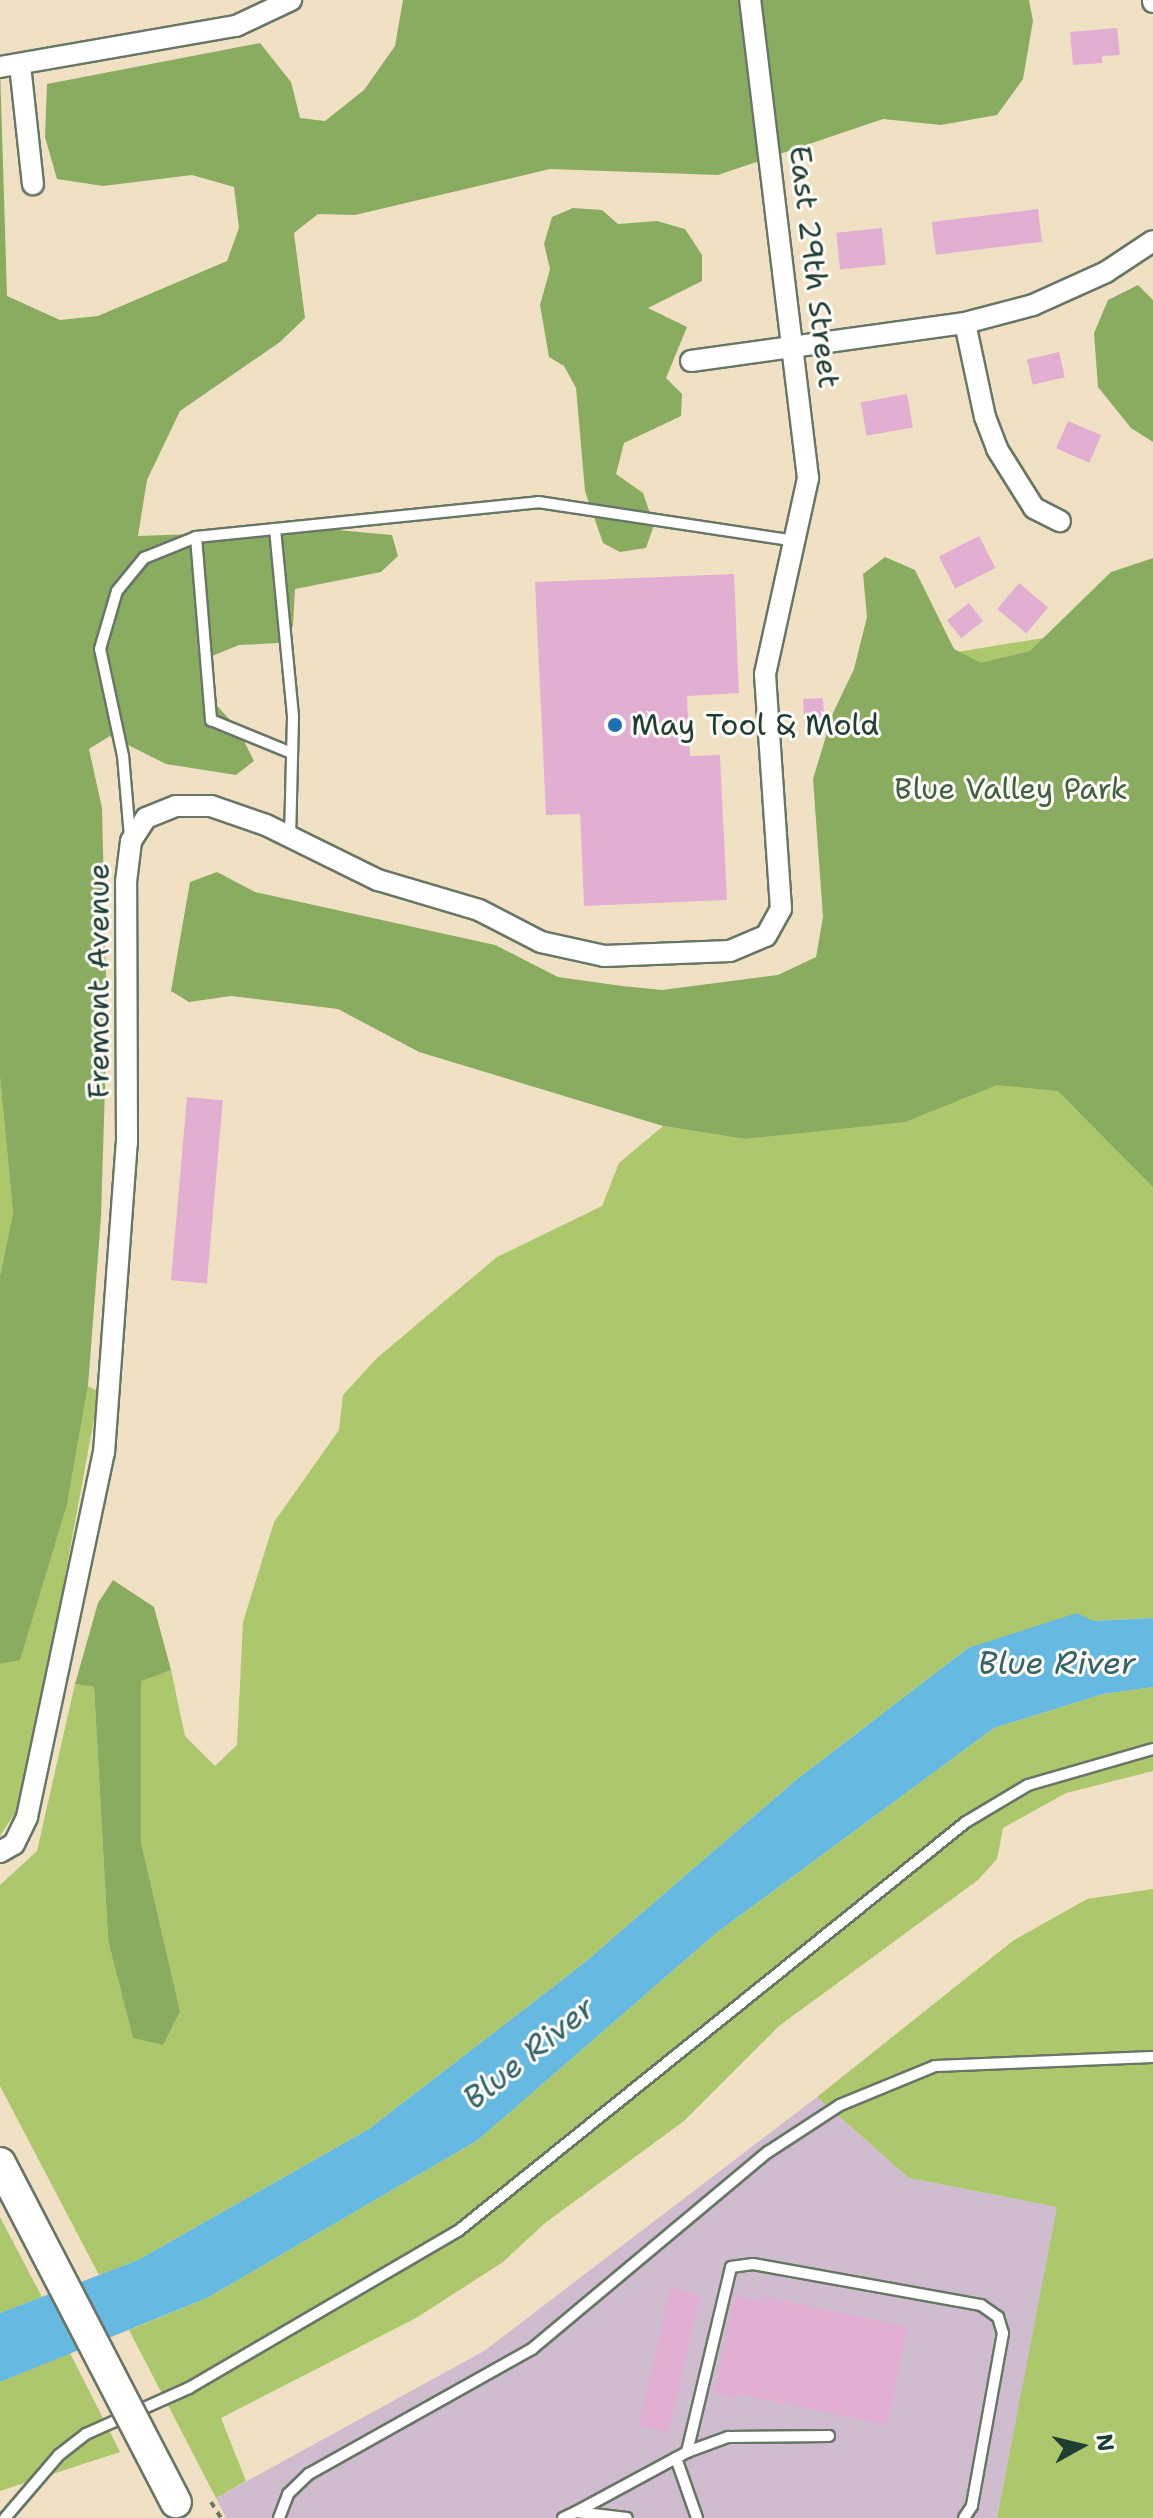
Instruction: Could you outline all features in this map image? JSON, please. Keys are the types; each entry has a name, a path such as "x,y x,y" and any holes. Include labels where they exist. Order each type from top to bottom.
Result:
{"main road":[{"path":"0,2163 176,2502"}],"street":[{"path":"33,184 10,66 236,26 291,0"},
{"name":"East 29th Street","path":"750,0 795,344 808,478 795,541"},
{"path":"691,361 795,344 965,323 1033,305 1106,272 1153,241"},
{"path":"965,323 985,417 997,449 1034,508 1060,521"},
{"name":"Fremont Avenue","path":"0,1852 14,1844 27,1817 104,1453 127,1143 126,882 131,841 146,818 176,806 211,806 290,837 378,880 479,910 541,942 604,956 730,951 766,936 781,909 765,674 795,541"}],"lane":[{"path":"131,841 123,756 100,649 117,591 144,558 196,537 538,502 795,541"},
{"path":"275,529 292,753 290,837"},
{"path":"196,537 211,720 292,753"},
{"path":"5,2518 59,2455 86,2434 189,2388 458,2231 966,1822 1028,1785 1153,1749"},
{"path":"279,2518 288,2494 309,2474 532,2349 768,2152 840,2105 935,2066 1153,2057"},
{"path":"687,2452 731,2267 753,2264 981,2305 998,2317 1003,2333 972,2506 964,2518"},
{"path":"563,2518 687,2452 728,2437 829,2436"},
{"path":"676,2458 697,2518"},
{"path":"576,2512 627,2518"}],"path":[{"path":"211,2502 221,2518"}],"shaded area":[{"path":"817,2097 909,2178 1058,2207 997,2518 226,2518 216,2498 484,2351"}],"green space":[{"path":"403,0 1029,0 1033,21 1023,79 997,115 941,125 883,119 718,175 550,169 355,215 318,214 294,233 305,318 280,342 180,411 147,480 138,536 327,529 392,535 398,556 381,572 295,589 293,626 278,643 239,645 205,659 201,688 238,729 254,761 236,775 166,764 110,736 89,749 102,808 107,1022 101,1217 88,1386 67,1505 20,1660 0,1664 0,1275 13,1213 0,1077 0,66 7,296 60,320 98,316 227,261 239,228 234,187 192,175 103,186 57,179 45,137 47,84 260,43 291,82 300,118 325,121 364,90 395,46"},
{"path":"573,208 602,210 618,224 657,221 685,229 702,255 702,281 648,308 687,327 666,378 682,394 681,416 624,443 616,474 643,493 654,525 646,548 620,552 603,543 585,491 576,388 564,366 549,357 540,305 550,269 544,244 552,217"},
{"path":"1138,285 1153,300 1153,442 1131,428 1098,387 1094,333 1108,300"},
{"name":"Blue Valley Park","path":"885,557 915,570 954,649 981,663 1030,651 1111,572 1153,558 1153,1187 1058,1091 997,1085 905,1122 745,1139 663,1126 419,1052 338,1009 231,996 189,1002 171,991 190,882 217,872 255,892 495,945 558,977 662,990 778,975 816,957 823,917 813,779 833,713 854,669 867,617 863,574"},
{"name":"Blue Valley Park","path":"1153,620 1153,1618 1093,1621 968,1648 796,1780 584,1963 369,2129 138,2260 99,2275 0,2086 0,1885 37,1851 75,1684 94,1687 108,1939 180,2011 141,1842 141,1680 171,1670 185,1736 215,1766 237,1745 243,1622 274,1522 339,1430 343,1395 377,1358 497,1257 602,1206 619,1163 663,1126 745,1139 904,1121 854,669"},
{"path":"0,1077 13,1213 0,1275"},
{"path":"88,1386 99,1392 57,1620 17,1810 0,1836 0,1664 20,1659 67,1505"},
{"path":"113,1580 154,1607 171,1670 141,1681 141,1842 180,2011 163,2045 133,2038 108,1939 94,1687 75,1684 98,1603"},
{"path":"1153,1687 1153,1771 1066,1793 1003,1828 997,1859 978,1880 779,2026 684,2121 545,2223 503,2262 416,2318 221,2418 246,2481 216,2498 129,2330 207,2298 478,2140 715,1934 994,1728 1103,1694"},
{"path":"1153,1889 1153,2518 997,2518 1057,2207 909,2178 817,2097 1014,1940 1087,1899"},
{"path":"0,2217 42,2297 0,2313"},
{"path":"70,2353 120,2452 0,2491 0,2382"}],"water":[{"name":"Blue River","path":"1077,1613 1093,1621 1153,1618 1153,1687 1103,1694 994,1728 715,1934 478,2140 207,2298 0,2382 0,2313 138,2260 369,2129 584,1963 796,1780 968,1648"}],"building":[{"path":"1117,28 1120,55 1102,56 1102,63 1073,65 1070,32"},
{"path":"1038,209 1042,242 936,255 932,222"},
{"path":"882,228 886,265 840,270 836,233"},
{"path":"1059,352 1065,377 1033,385 1027,359"},
{"path":"907,394 913,427 867,436 861,402"},
{"path":"1068,421 1101,435 1089,463 1056,449"},
{"path":"979,536 995,568 955,589 939,556"},
{"name":"May Tool & Mold","path":"734,574 739,693 687,696 690,756 720,755 727,900 584,906 580,814 546,815 535,582"},
{"path":"1019,583 1048,607 1026,633 997,609"},
{"path":"969,603 983,621 961,638 947,620"},
{"path":"823,698 825,731 805,732 803,699"},
{"path":"187,1097 223,1100 207,1283 171,1280"},
{"path":"670,2288 700,2295 668,2432 638,2425"},
{"path":"735,2296 761,2302 762,2296 908,2327 887,2425 738,2394 737,2399 713,2393"}],"place":[{"name":"May Tool & Mold","path":"615,725"}]}
